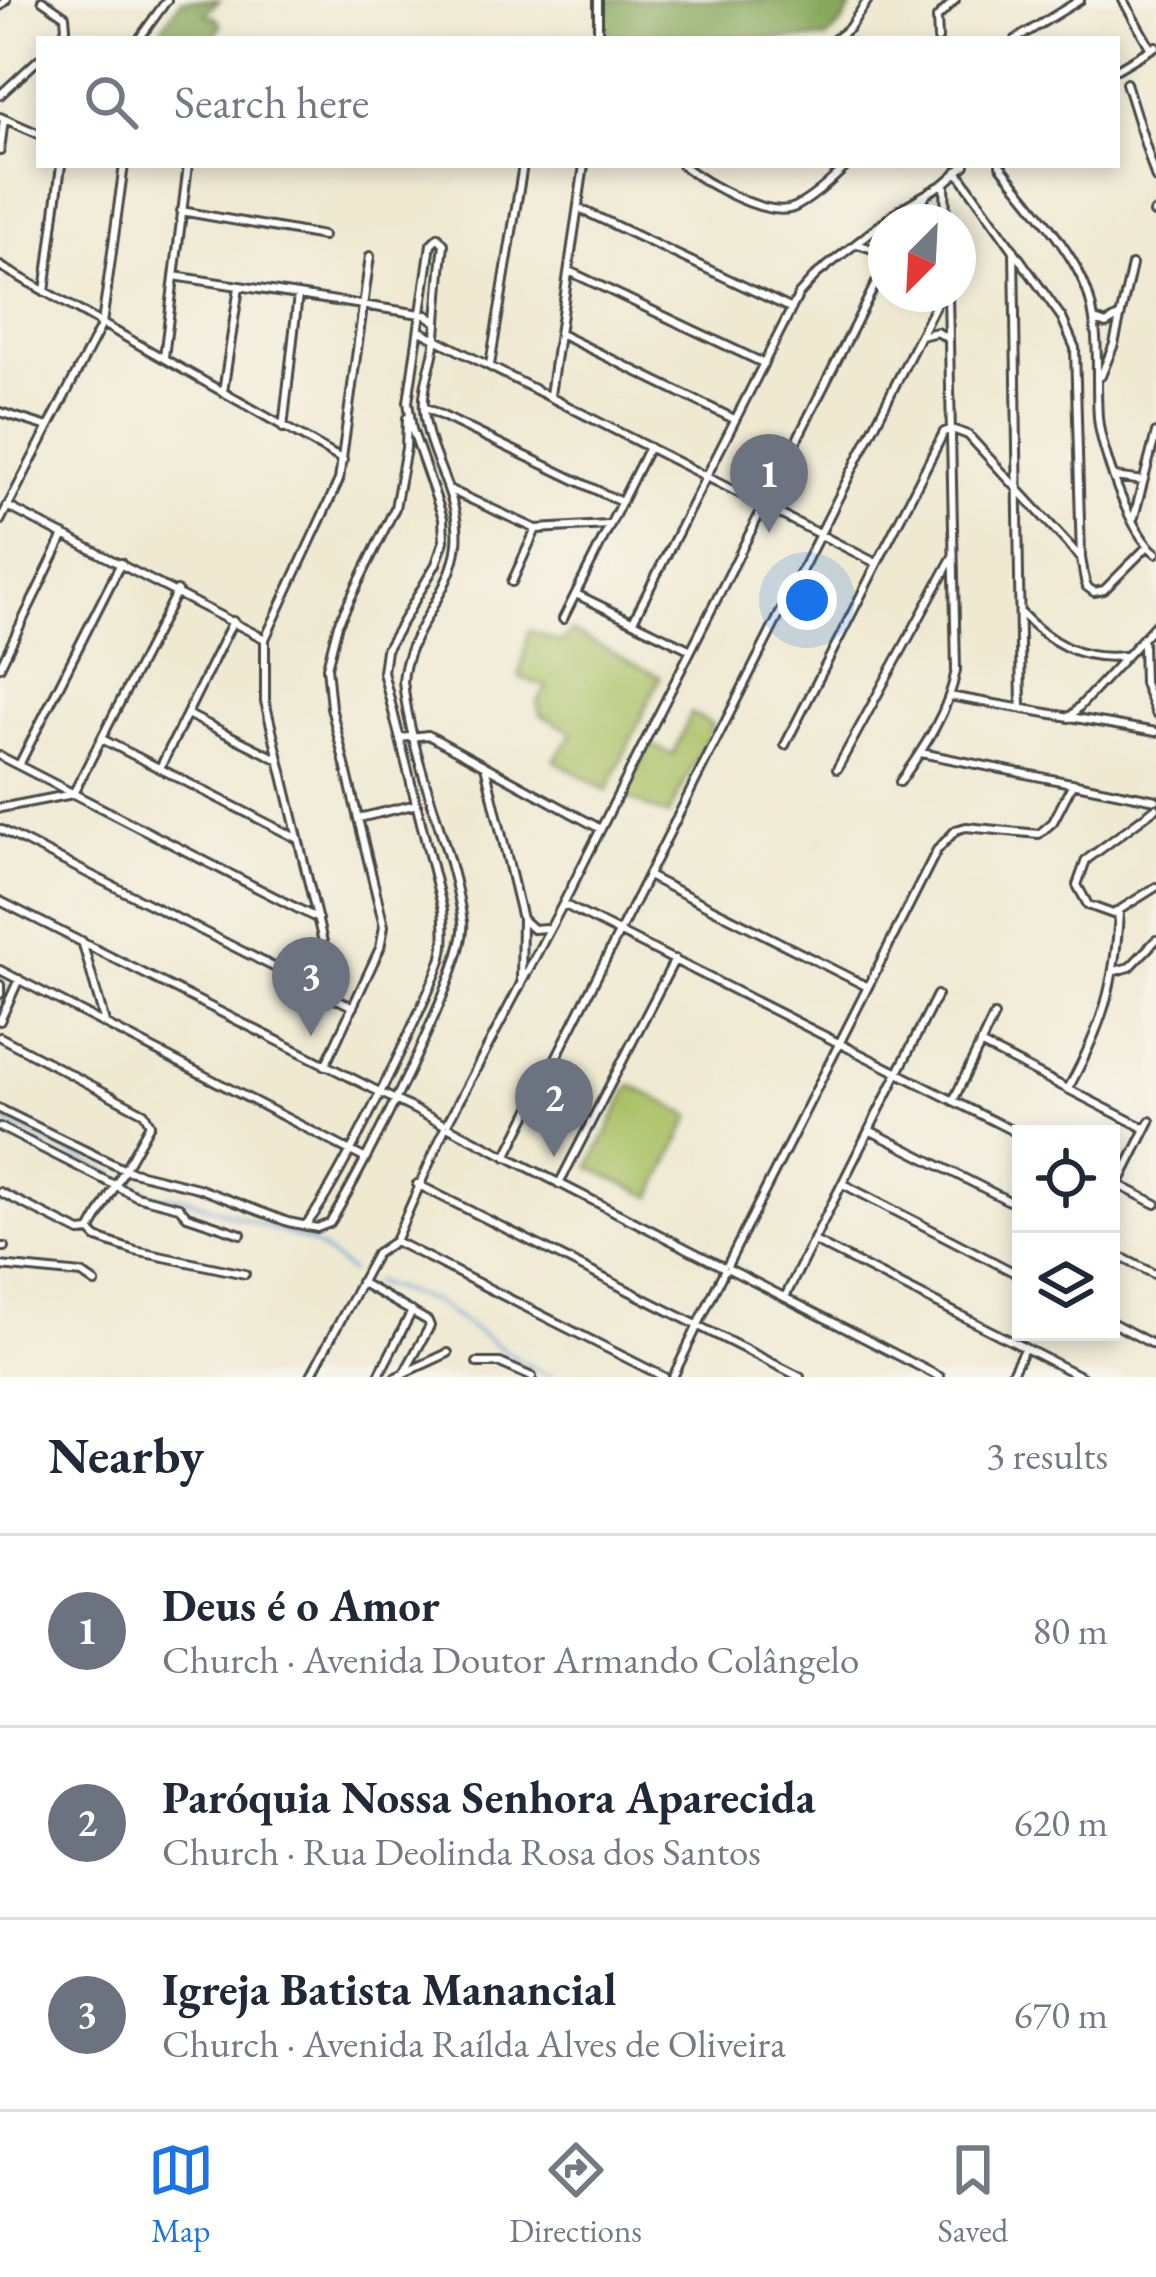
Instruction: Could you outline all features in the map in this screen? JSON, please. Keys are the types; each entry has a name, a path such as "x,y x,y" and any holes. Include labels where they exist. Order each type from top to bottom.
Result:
{"street":[{"path":"43,0 65,16 62,36"},
{"path":"143,36 167,0"},
{"path":"598,0 598,36"},
{"path":"839,36 868,0"},
{"path":"937,36 937,18 955,0"},
{"path":"1021,36 1080,0"},
{"path":"1120,67 1154,48 1124,0"},
{"path":"0,95 36,61"},
{"path":"1126,83 1156,179"},
{"path":"0,151 2,118 36,133"},
{"path":"45,292 61,168"},
{"path":"0,521 102,324 124,168"},
{"path":"164,357 188,168"},
{"path":"490,365 523,168"},
{"path":"550,394 584,168"},
{"path":"686,168 718,190 783,210 796,206 844,168"},
{"path":"633,621 805,286 961,168 1061,318 1075,348 1086,586 1100,592 1147,547"},
{"path":"1002,168 1077,271 1094,320 1100,378 1098,424 1133,521 1147,547 1156,553"},
{"path":"945,183 946,204"},
{"path":"920,204 928,192"},
{"path":"578,208 790,308"},
{"path":"181,212 323,236"},
{"path":"0,1109 125,1170 198,1188 254,1212 323,1228 335,1215 364,1158 447,988 462,946 463,923 404,691 413,638 455,556 458,530 424,407 436,338 444,244 440,238 431,244 408,402 406,448 389,525 329,648 331,707 384,926 380,948 325,1066"},
{"path":"857,244 868,247"},
{"path":"1014,247 1021,708"},
{"path":"338,1000 265,701 266,639 331,501 343,460 370,256"},
{"path":"1100,378 1122,314 1132,265"},
{"path":"0,266 343,460"},
{"path":"570,271 763,363"},
{"path":"175,276 362,303 431,316 436,323"},
{"path":"223,392 239,286"},
{"path":"283,428 298,295"},
{"path":"310,1377 376,1254 394,1241 446,1125 868,298"},
{"path":"506,1156 935,312"},
{"path":"900,782 921,753 949,696 956,670 947,312"},
{"path":"1094,320 1112,323 1122,314"},
{"path":"420,331 876,563"},
{"path":"922,337 937,332 949,339"},
{"path":"562,335 734,419"},
{"path":"305,1225 337,1175 433,980 443,950 443,910 383,661 444,541 443,518 417,445 408,402"},
{"path":"424,407 621,502"},
{"path":"0,412 49,428"},
{"path":"952,429 968,435 1082,558"},
{"path":"784,745 935,444 952,429"},
{"path":"1133,521 1156,434"},
{"path":"406,448 431,439"},
{"path":"563,620 649,447"},
{"path":"1115,477 1144,481"},
{"path":"448,489 536,529 608,525"},
{"path":"8,506 266,639"},
{"path":"512,582 536,529"},
{"path":"0,667 64,535"},
{"path":"837,769 954,554"},
{"path":"19,765 121,563"},
{"path":"73,794 177,591"},
{"path":"576,594 691,650"},
{"path":"1020,612 1065,648 1096,656 1127,656"},
{"path":"159,769 233,621"},
{"path":"1069,718 1156,624"},
{"path":"1143,639 1144,683 1156,713"},
{"path":"949,696 1156,732"},
{"path":"187,714 278,759"},
{"path":"399,738 428,735 599,828"},
{"path":"102,739 296,838"},
{"path":"921,753 1072,782 1156,804"},
{"path":"0,756 319,919"},
{"path":"485,766 523,919 521,983"},
{"path":"394,1241 669,1377 944,841 966,827 1039,834 1053,822 1072,782"},
{"path":"0,808 73,794"},
{"path":"359,818 417,804"},
{"path":"1156,804 1097,851 1082,867 1078,885 1081,896 1097,910 1119,912 1156,887"},
{"path":"419,814 435,810"},
{"path":"0,829 353,1007"},
{"path":"648,876 868,988"},
{"path":"0,901 940,1377"},
{"path":"562,904 1012,1131"},
{"path":"1068,1089 1097,1031 1115,971 1119,912"},
{"path":"523,919 533,929 550,927"},
{"path":"1115,971 1130,967 1156,940"},
{"path":"82,941 105,1023"},
{"path":"559,1184 674,958"},
{"path":"0,970 364,1158"},
{"path":"0,1021 19,979"},
{"path":"0,985 0,994"},
{"path":"785,1298 937,995"},
{"path":"952,1101 994,1016"},
{"path":"0,1037 144,1113 148,1129 90,1231"},
{"path":"980,1044 1148,1125 1120,1173"},
{"path":"0,1126 136,1196 179,1207 188,1216 241,1234"},
{"path":"869,1130 1012,1202"},
{"path":"417,1184 800,1377"},
{"path":"843,1184 1012,1271"},
{"path":"1120,1186 1156,1204"},
{"path":"0,1192 135,1251 245,1274"},
{"path":"319,1207 335,1215"},
{"path":"814,1241 1082,1377"},
{"path":"1120,1257 1156,1275"},
{"path":"0,1266 82,1274 95,1283"},
{"path":"360,1282 428,1321 430,1326 400,1376"},
{"path":"378,1377 412,1311"},
{"path":"1120,1327 1156,1346"},
{"path":"1010,1377 1024,1349"},
{"path":"400,1376 448,1353"},
{"path":"477,1363 500,1363 532,1377"}],"green space":[{"path":"181,0 220,0 205,14 216,17 221,25 216,36 156,36"},
{"path":"608,0 855,0 829,36 610,36 602,27"},
{"path":"529,630 561,643 571,631 660,677 607,791 554,760 573,733 540,714 537,702 547,687 519,677"},
{"path":"691,713 713,725 668,816 623,796 650,744 673,755"},
{"path":"631,1085 691,1116 652,1197 589,1167"}],"waterway":[{"path":"0,980 7,990 0,1005"},
{"path":"0,1119 115,1175"},
{"path":"132,1183 154,1196 185,1198 313,1243 351,1272"},
{"path":"373,1282 434,1302 521,1362 552,1377"}],"place":[{"name":"Deus é o Amor","path":"769,533"},
{"name":"Igreja Batista Manancial","path":"311,1036"},
{"name":"Paróquia Nossa Senhora Aparecida","path":"554,1157"}]}
